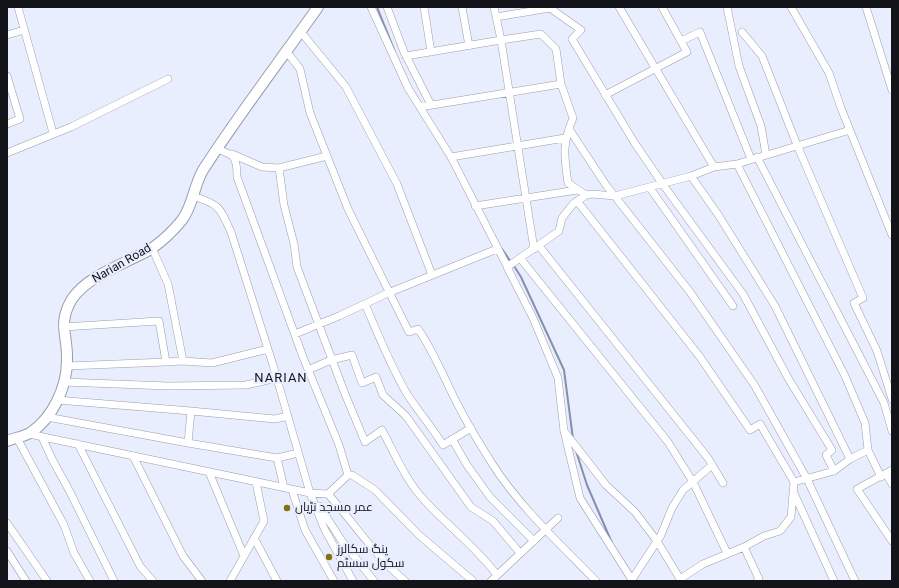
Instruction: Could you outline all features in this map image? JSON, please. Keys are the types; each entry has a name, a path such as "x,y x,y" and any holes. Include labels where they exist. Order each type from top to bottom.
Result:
{"main road":[{"name":"Narian Road","path":"12,439 28,434 47,418 57,400 64,382 68,359 63,327 71,301 78,291 99,276 152,248 182,220 202,172 318,7"}],"street":[{"path":"18,7 53,133"},
{"path":"371,7 408,88 451,157 533,318 558,378 564,431 580,498 634,579 657,541 672,508 683,490 711,466"},
{"path":"387,7 406,56 431,105"},
{"path":"424,7 431,52"},
{"path":"462,7 469,46"},
{"path":"494,7 501,40 525,198 537,248 661,398 708,458 711,466 723,483"},
{"path":"619,7 714,167"},
{"path":"605,96 687,52 662,7"},
{"path":"727,7 739,66 761,126 766,155"},
{"path":"791,7 829,73 892,235"},
{"path":"866,7 892,90"},
{"path":"496,17 550,8 581,30 572,39 605,96 662,184 743,294 788,378 832,450 826,455 834,471"},
{"path":"7,35 24,30"},
{"path":"301,32 346,87 397,184 432,275"},
{"path":"681,41 700,32 754,158 884,403 892,431"},
{"path":"742,32 762,56 797,146 863,298 854,303 877,351 892,399"},
{"path":"406,56 541,34 556,49 561,84 573,118 565,138 564,153 568,183 586,195"},
{"path":"287,52 300,69 310,113 348,209 388,293 409,332 418,329 427,342 459,408 494,466 546,529 596,581"},
{"path":"885,68 892,64"},
{"path":"7,76 20,119 7,124"},
{"path":"7,153 53,133 71,127 168,79"},
{"path":"420,107 561,84"},
{"path":"569,129 615,196 690,292 751,380 807,479 855,581"},
{"path":"509,270 507,267 537,248 559,231 562,218 577,201 586,195 592,194 615,196 650,188 691,176 714,167 737,164 850,130"},
{"path":"451,157 565,138"},
{"path":"217,149 262,167 279,168 327,156"},
{"path":"232,154 237,162 237,177 308,370 339,445 348,475"},
{"path":"737,164 845,376 865,423 868,450 892,484"},
{"path":"279,168 284,205 294,244 297,267 331,360 365,442 382,430 404,470 424,500 483,556 497,575"},
{"path":"691,176 719,216 775,306 850,459"},
{"path":"650,188 733,306"},
{"path":"475,206 577,190"},
{"path":"193,196 214,203 222,212 231,232 268,348 310,493 324,528 353,581"},
{"path":"564,431 606,485 634,512 657,541 680,579 703,564 744,547 764,536 780,531 791,517 792,491 794,482 760,424 750,430 700,357 577,201"},
{"path":"152,248 168,284 183,362"},
{"path":"295,334 388,293 497,249"},
{"path":"520,258 668,442 693,482 727,553"},
{"path":"365,304 395,372 408,396 443,445 471,428"},
{"path":"63,327 159,321 166,362"},
{"path":"67,366 166,362 212,362 268,348"},
{"path":"308,370 331,360 352,355 362,383 376,377 383,394 406,416 471,507 493,521 520,553"},
{"path":"64,382 168,386 246,385 277,378"},
{"path":"57,400 191,410 275,419 288,416"},
{"path":"188,443 191,410"},
{"path":"47,418 277,458 298,453"},
{"path":"28,434 292,490 328,494 355,524 385,564 405,581"},
{"path":"42,437 114,581"},
{"path":"12,439 64,525 74,553 90,581"},
{"path":"452,439 467,465 490,497 534,541"},
{"path":"78,444 140,566 153,581"},
{"path":"794,482 834,471 850,459 868,450"},
{"path":"133,456 183,556 202,581"},
{"path":"277,458 284,488"},
{"path":"209,472 244,556"},
{"path":"886,474 857,489 892,541"},
{"path":"328,494 348,475"},
{"path":"348,475 356,476 375,490 419,535 473,581"},
{"path":"230,581 264,521 256,482"},
{"path":"292,490 305,530 334,581"},
{"path":"792,491 834,581"},
{"path":"310,493 342,541 374,581"},
{"path":"491,581 558,518"},
{"path":"7,523 47,581"},
{"path":"254,538 277,581"},
{"path":"744,547 759,580"},
{"path":"7,551 26,581"}],"waterway":[{"path":"377,7 395,52"},
{"path":"502,249 511,262"},
{"path":"514,266 521,277 564,370 573,439"},
{"path":"576,451 587,485 612,543"}],"place":[{"name":"عمر مسجد نڑیاں","path":"287,508"},
{"name":"ینگ سکالرز سکول سسٹم","path":"329,557"}],"district":[{"name":"NARIAN","path":"281,379"}]}
